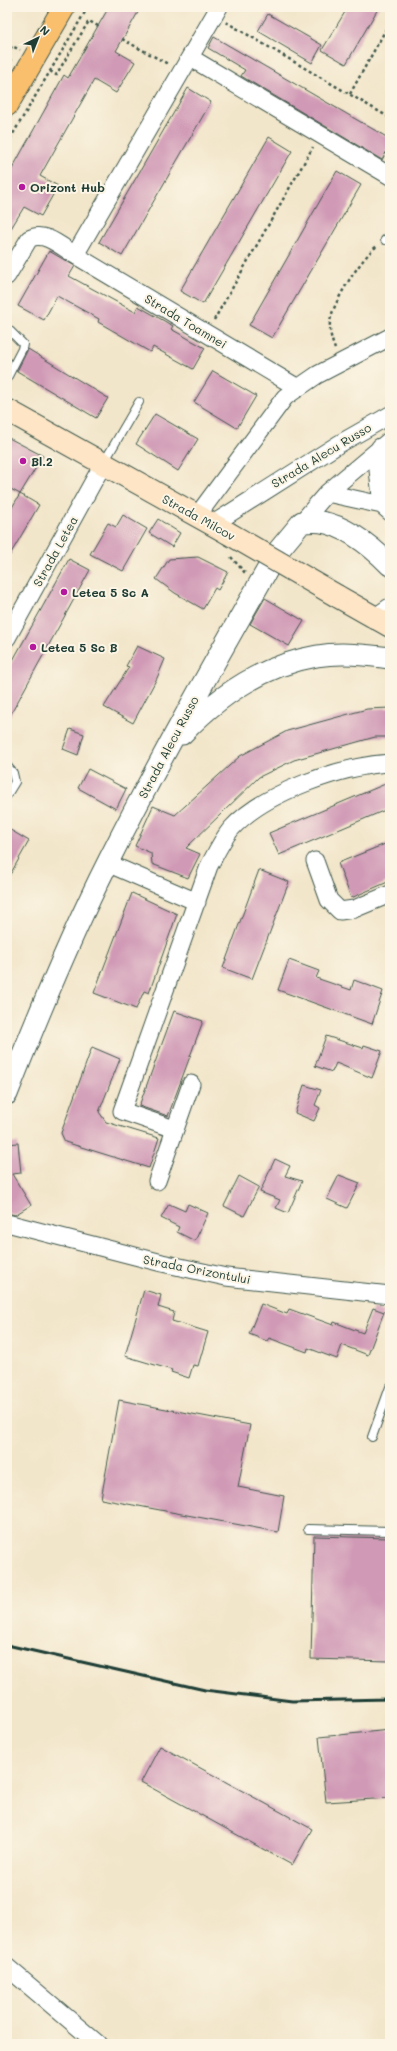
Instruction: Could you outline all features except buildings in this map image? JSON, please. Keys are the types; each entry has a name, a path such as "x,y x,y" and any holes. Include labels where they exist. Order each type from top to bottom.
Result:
{"main road":[{"path":"7,106 64,7"},
{"name":"Strada Milcov","path":"7,410 213,524 337,596 385,618"}],"street":[{"path":"75,255 217,11"},
{"path":"186,65 320,135 390,176"},
{"name":"Strada Toamnei","path":"7,276 26,244 34,236 46,237 298,388"},
{"path":"213,524 275,410 285,397 317,375 390,337"},
{"name":"Strada Alecu Russo","path":"213,524 338,444 390,415"},
{"path":"328,493 386,509 378,470 385,444"},
{"name":"Strada Alecu Russo","path":"7,1094 58,970 107,863 164,754 278,551 328,493 385,444"},
{"name":"Strada Letea","path":"7,638 103,464"},
{"path":"302,522 320,521 338,526 390,565"},
{"path":"164,754 192,724 226,695 252,679 286,664 318,656 346,654 390,658"},
{"path":"174,1129 122,1111 210,866 219,846 232,829 249,813 269,799 343,770 370,764 390,763"},
{"path":"315,862 329,900 340,911 354,909 390,894"},
{"path":"107,863 197,902"},
{"path":"157,1181 191,1084"},
{"name":"Strada Orizontului","path":"7,1223 162,1263 226,1277 320,1289 390,1295"},
{"path":"7,1967 98,2044"}],"lane":[{"path":"7,328 23,344 22,349 7,378"},
{"path":"103,464 139,402"},
{"path":"7,766 13,773 15,782 7,795"},
{"path":"372,1437 390,1387"},
{"path":"308,1528 390,1531"}],"path":[{"path":"7,144 51,72 88,7"},
{"path":"217,11 390,118"},
{"path":"33,59 56,74 89,21 98,26"},
{"path":"350,94 390,22"},
{"path":"122,39 186,65"},
{"path":"207,333 320,135"},
{"path":"340,363 331,338 330,322 335,306 362,261 373,249 388,238"},
{"path":"231,557 246,574"}],"railway":[{"path":"7,1645 205,1690 292,1701 390,1699"}],"place":[{"name":"Orizont Hub","path":"22,187"},
{"name":"Bl.2","path":"23,461"},
{"name":"Letea 5 Sc A","path":"64,592"},
{"name":"Letea 5 Sc B","path":"33,647"}]}
